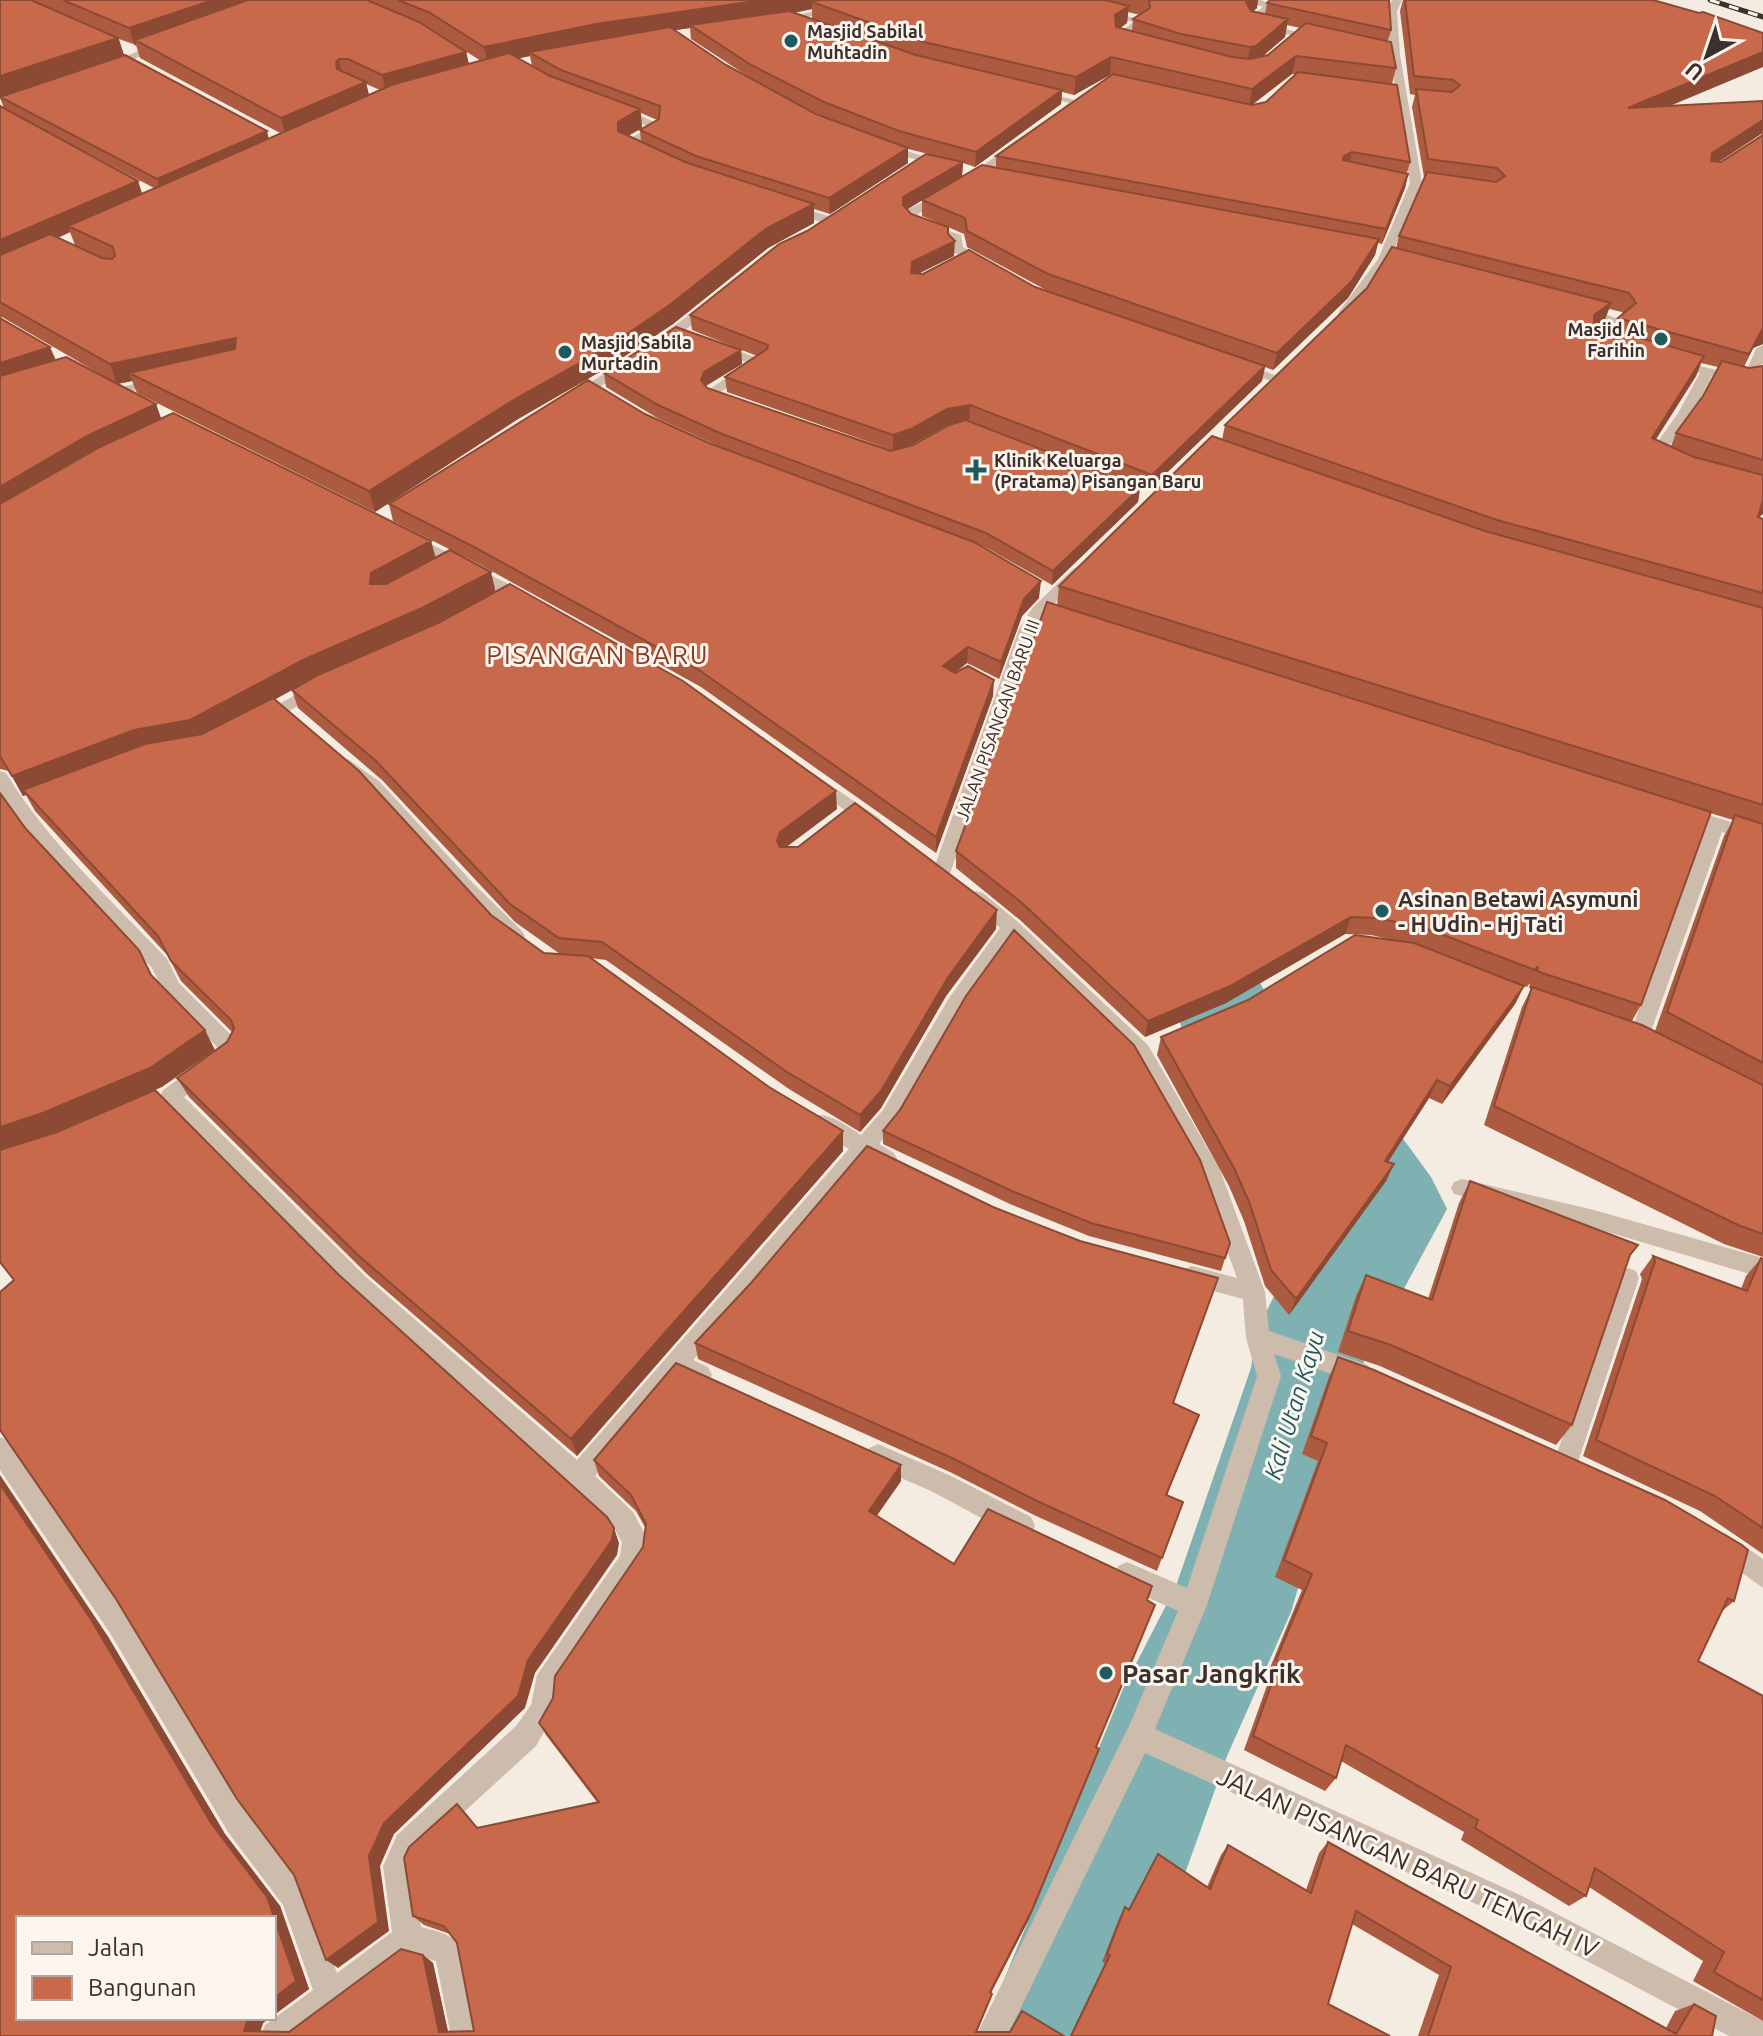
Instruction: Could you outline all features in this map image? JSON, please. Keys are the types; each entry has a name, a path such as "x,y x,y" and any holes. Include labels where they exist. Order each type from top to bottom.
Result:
{"street":[{"path":"763,23 872,0"},
{"path":"1052,0 1141,21 1117,39 1142,48"},
{"path":"1250,0 1271,6 1252,22 1332,42"},
{"path":"1333,324 1355,302 1386,256 1409,178 1410,132 1400,96 1392,11 1397,0"},
{"path":"791,19 807,24"},
{"path":"1289,43 1299,35"},
{"path":"100,70 168,42"},
{"path":"122,49 142,65"},
{"path":"1379,52 1395,55"},
{"path":"1019,87 1082,98 1053,119"},
{"path":"1385,91 1417,101"},
{"path":"605,104 655,125 655,129 626,145 654,160"},
{"path":"997,272 957,249 957,238 917,224 911,218 912,212 952,193 1029,137"},
{"path":"873,143 919,164 1004,177"},
{"path":"1409,178 1431,185"},
{"path":"777,203 831,221"},
{"path":"812,234 844,212"},
{"path":"957,263 970,256"},
{"path":"582,395 646,352 689,337 717,301"},
{"path":"1572,307 1620,322 1594,338 1610,346"},
{"path":"689,337 759,362 712,392 714,396 744,405"},
{"path":"1652,356 1748,381 1763,349"},
{"path":"1230,363 1273,384 1289,368"},
{"path":"1680,468 1654,457 1685,414 1708,371"},
{"path":"142,404 110,388 176,377"},
{"path":"390,528 455,561 507,596 542,608"},
{"path":"432,574 455,561"},
{"name":"JALAN PISANGAN BARU III","path":"1011,927 947,876 998,689 1041,609 1086,564"},
{"path":"243,730 340,677"},
{"path":"281,707 303,726"},
{"path":"335,754 374,786 506,929 530,946"},
{"path":"805,773 849,813 892,836"},
{"path":"13,795 46,843 160,964 171,988 231,1048 229,1054 162,1099 358,1284 578,1477 624,1521 635,1540 632,1561 546,1684 544,1709 526,1736 407,1845 400,1857 397,1866 408,1939"},
{"path":"1665,807 1763,839"},
{"path":"1664,1048 1632,1034 1716,823"},
{"path":"578,1477 675,1363 743,1290 890,1116 956,1003 1011,927 1148,1048 1209,1170 1254,1292 1258,1338 1269,1376 1194,1605 1156,1744 991,2036"},
{"path":"804,1113 904,1168"},
{"path":"1462,1188 1594,1219 1763,1268"},
{"path":"1178,1272 1254,1292"},
{"path":"1540,1453 1574,1468 1628,1278"},
{"path":"1258,1338 1384,1383"},
{"path":"675,1363 718,1383"},
{"path":"858,1446 1038,1533"},
{"path":"0,1449 119,1624 163,1702 238,1822 294,1896 330,1996"},
{"path":"1709,1535 1734,1550 1763,1575"},
{"path":"1109,1566 1194,1605"},
{"name":"JALAN PISANGAN BARU TENGAH IV","path":"1156,1744 1510,1905 1760,2036"},
{"path":"276,2036 408,1939 441,1947 449,1953 466,2036"}],"building":[{"path":"0,0 31,0 118,38 0,76"},
{"path":"63,0 213,0 129,28"},
{"path":"248,0 367,0 419,22 466,52 382,75 348,59 339,59 337,69 366,82 281,118 135,40"},
{"path":"398,0 763,0 596,24 484,47 430,13"},
{"path":"1105,0 1129,6 1115,15 1116,27 1250,59 1268,55 1306,23 1391,42 1396,68 1296,56 1252,89 1111,57 1076,77 924,42 812,2"},
{"path":"1149,0 1249,0 1246,2 1251,11 1288,19 1256,46 1250,47 1181,34 1133,19 1150,8"},
{"path":"1270,0 1389,0 1391,30 1267,3"},
{"path":"1405,0 1653,0 1703,12 1763,33 1763,52 1628,108 1763,101 1763,120 1712,153 1711,161 1721,162 1763,135 1763,328 1749,354 1618,318 1636,303 1629,293 1399,236 1427,172 1496,182 1505,176 1497,168 1428,159 1416,89 1452,92 1460,85 1453,80 1414,76"},
{"path":"789,11 916,55 1062,90 976,152 899,131 824,102 751,65 690,25"},
{"path":"670,27 726,65 816,114 908,148 829,198 696,156 640,130 659,119 660,106 561,70 529,52"},
{"path":"509,53 550,76 640,109 618,122 618,131 685,162 814,204 767,228 671,304 608,347 515,399 369,491 129,373 235,349 236,338 110,364 0,302 0,255 50,234 102,258 112,259 115,256 113,247 68,226 394,84"},
{"path":"125,55 267,131 157,179 0,97"},
{"path":"1298,72 1397,85 1410,162 1352,152 1343,160 1408,174 1386,229 996,156 1113,74 1252,105 1266,102"},
{"path":"0,106 138,181 0,240"},
{"path":"926,154 963,162 903,197 903,205 911,214 948,227 948,234 955,241 912,262 911,273 923,274 969,250 1035,287 1265,366 1152,475 970,405 947,409 911,429 893,435 725,377 767,349 768,345 690,315 779,244 807,231"},
{"path":"982,165 1379,239 1351,282 1277,353 1048,274 967,231 965,218 922,200"},
{"path":"1392,247 1611,303 1594,315 1594,325 1704,356 1652,438 1694,457 1763,475 1763,500 1758,517 1763,519 1763,593 1497,520 1225,425 1367,288"},
{"path":"0,318 50,347 0,363"},
{"path":"676,327 741,350 704,372 701,380 707,388 891,451 913,445 949,425 966,420 1140,488 1053,571 986,533 722,434 658,405 604,373"},
{"path":"66,357 156,404 87,436 0,487 0,376"},
{"path":"1722,361 1749,368 1763,366 1763,460 1676,433 1703,396"},
{"path":"588,380 645,414 709,443 974,542 1041,581 1024,599 1001,662 968,647 943,666 955,673 968,666 994,680 936,837 699,670 389,504"},
{"path":"173,413 431,541 371,573 370,584 386,584 450,550 491,572 422,608 303,660 190,720 134,730 12,776 0,756 0,504 100,447"},
{"path":"1212,436 1485,531 1763,608 1763,805 1059,586"},
{"path":"510,584 683,681 836,791 780,832 777,841 780,847 798,847 855,803 997,910 947,979 881,1091 860,1115 787,1072 602,942 559,938 510,904 376,761 292,690 318,675 438,623"},
{"path":"1047,602 1711,812 1641,1005 1542,973 1537,971 1538,966 1535,970 1425,928 1377,918 1351,917 1230,986 1148,1021 1022,903 956,851"},
{"path":"273,698 359,771 491,915 544,953 588,956 769,1087 843,1131 571,1439 359,1256 177,1078 227,1042 234,1029 231,1020 171,961 158,936 23,790 145,744 202,734"},
{"path":"0,793 26,829 139,950 151,975 205,1030 150,1068 40,1114 0,1127"},
{"path":"1735,815 1763,824 1763,1063 1667,1012"},
{"path":"1014,930 1134,1045 1200,1160 1230,1243 1225,1258 1091,1223 1012,1191 883,1131 900,1110 966,996"},
{"path":"1355,935 1414,943 1524,986 1450,1086 1437,1080 1385,1161 1394,1164 1296,1299 1271,1270 1250,1204 1234,1168 1161,1037 1248,1000"},
{"path":"1532,987 1642,1025 1763,1085 1763,1234 1738,1225 1494,1106"},
{"path":"155,1090 339,1275 607,1517 614,1528 612,1540 528,1660 518,1696 384,1823 369,1856 378,1922 326,1960 294,1875 237,1799 116,1599 0,1430 0,1292 14,1280 0,1262 0,1150 57,1132"},
{"path":"867,1146 993,1207 1080,1241 1218,1278 1173,1403 1199,1415 1166,1495 1183,1502 1162,1558 952,1458 695,1343 751,1283"},
{"path":"1470,1181 1638,1245 1630,1255 1572,1425 1391,1345 1348,1331 1366,1275 1432,1300"},
{"path":"1653,1256 1747,1291 1763,1259 1763,1528 1715,1496 1596,1440 1655,1261"},
{"path":"1338,1357 1374,1370 1665,1500 1748,1550 1734,1601 1728,1598 1698,1661 1763,1696 1763,2000 1714,1972 1724,1952 1595,1868 1586,1896 1475,1828 1478,1820 1346,1745 1336,1778 1253,1736 1279,1662 1276,1660 1312,1574 1284,1560 1327,1443 1311,1436"},
{"path":"676,1363 901,1465 869,1511 954,1564 988,1509 1152,1586 1147,1600 1155,1605 1096,1747 1099,1749 1032,1910 990,1992 992,1994 976,2032 1010,2032 1022,2011 1064,2036 0,2036 0,1484 92,1621 211,1823 267,1897 274,1916 16,1916 16,2020 247,2020 244,2031 289,2032 401,1949 423,1955 439,2032 474,2031 457,1943 444,1926 413,1916 404,1858 409,1847 457,1804 477,1828 599,1802 539,1723 553,1698 555,1676 643,1547 646,1524 631,1495 594,1460"},
{"path":"1328,1842 1676,2034 1694,2004 1716,2016 1712,2036 1428,2036 1451,1967 1356,1911 1328,2004 1390,2036 1071,2036 1110,1955 1107,1954 1125,1907 1129,1910 1158,1854 1210,1889 1228,1845 1311,1893"},
{"path":"276,1923 296,1981 276,1996"}],"waterway":[{"name":"Kali Utan Kayu","path":"1054,2036 1169,1735 1229,1612 1307,1368 1312,1333 1362,1263 1394,1209 1357,1155 1314,1134 1287,1110 1236,1045 1218,992 1155,892"}],"railway":[{"path":"1710,0 1763,17"}],"place":[{"name":"Masjid Sabilal Muhtadin","path":"791,41"},
{"name":"Masjid Al Farihin","path":"1661,339"},
{"name":"Masjid Sabila Murtadin","path":"565,352"},
{"name":"Klinik Keluarga (Pratama) Pisangan Baru","path":"976,470"},
{"name":"Asinan Betawi Asymuni - H Udin - Hj Tati","path":"1382,911"},
{"name":"Pasar Jangkrik","path":"1106,1673"}],"district":[{"name":"PISANGAN BARU","path":"598,654"}]}
